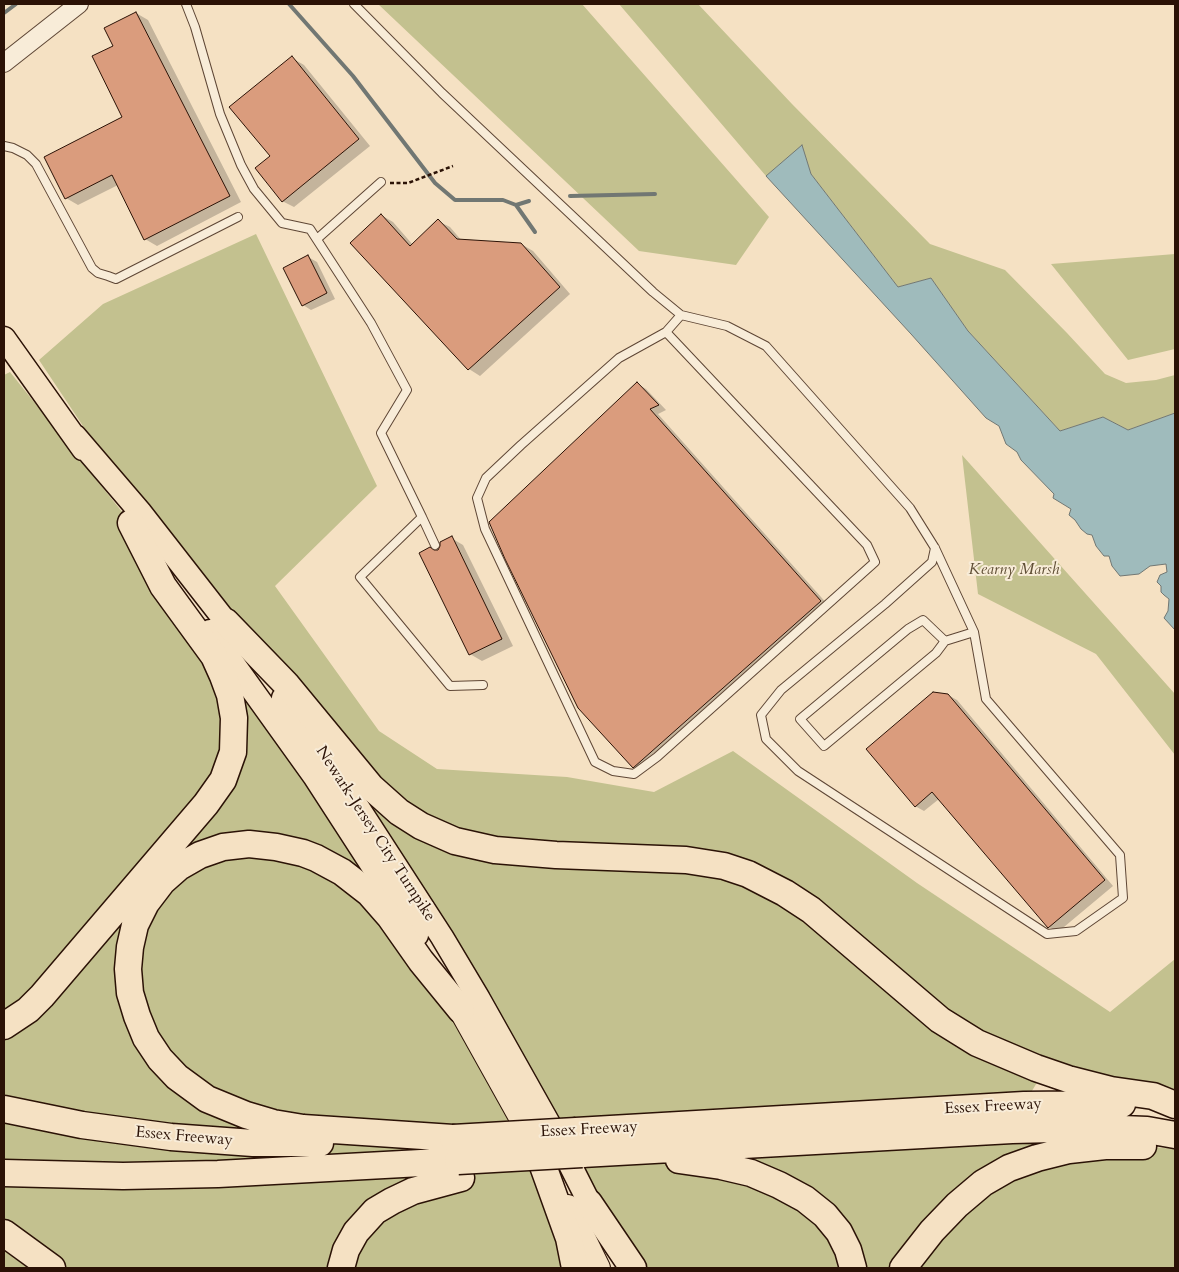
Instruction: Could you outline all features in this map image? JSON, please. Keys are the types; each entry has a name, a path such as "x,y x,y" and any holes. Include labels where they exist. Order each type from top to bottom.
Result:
{"highway":[{"path":"4,1026 28,1010 42,996 206,804 223,780 233,752 234,712 223,676 208,647 163,586 131,523"},
{"path":"226,622 286,684 371,787 399,812 426,828 455,841 495,850 556,856 686,860 724,866 748,874 785,893 811,910 940,1020 977,1043 1068,1079 1111,1090 1153,1096 1175,1105"},
{"path":"458,1159 370,1132 324,1130 259,1119 232,1110 197,1092 177,1077 160,1059 146,1038 133,1004 128,958 136,925 146,903 166,878 190,861 211,851 236,845 262,845 282,848 303,853 330,865 369,893 390,917 421,961 461,1010"},
{"name":"Newark-Jersey City Turnpike","path":"461,1010 533,1138 598,1268"},
{"name":"Essex Freeway","path":"4,1109 116,1130 213,1141 329,1143 458,1159 628,1139 1054,1103 1124,1104 1175,1110"},
{"name":"Essex Freeway","path":"4,1172 123,1176 218,1174 458,1159 582,1154 628,1139 1060,1128 1124,1128 1175,1135"},
{"path":"533,1138 569,1238 575,1268"},
{"path":"628,1139 736,1169 758,1176 792,1191 816,1206 833,1223 844,1241 853,1268"},
{"path":"903,1268 932,1231 956,1205 983,1183 1009,1168 1051,1154 1086,1148 1132,1146 1175,1150"},
{"path":"340,1268 346,1250 356,1232 375,1211 392,1201 424,1187 458,1159"},
{"path":"589,1203 633,1268"},
{"path":"4,1233 52,1268"}],"main road":[{"name":"Newark-Jersey City Turnpike","path":"4,338 75,436 131,523 247,680 314,776 384,882 461,1010"},
{"name":"Newark-Jersey City Turnpike","path":"75,436 141,513 226,622 339,777 422,904 516,1064 552,1129 621,1268"}],"street":[{"path":"4,63 79,4"}],"lane":[{"path":"186,4 195,27 220,114 241,165 254,189 282,223 310,229 371,323 407,390 381,433 435,545"},
{"path":"354,4 442,93 652,292 681,315 727,326 766,346 910,508 935,548 974,632 986,699 1120,855 1123,898 1076,931 1047,934 798,771 766,740 761,715 781,690 885,604 932,562 935,548"},
{"path":"4,146 27,155 36,164 92,268 116,279 238,217"},
{"path":"317,239 381,182"},
{"path":"666,332 867,545 875,562 657,757 634,774 613,771 595,762 485,529 477,498 486,478 619,358 666,332 681,315"},
{"path":"422,517 360,577 450,686 483,685"},
{"path":"945,641 923,620 908,629 800,719 824,746 936,653 945,641 974,632"}],"path":[{"path":"381,182 408,183 453,166"}],"green space":[{"path":"378,4 582,4 769,217 736,265 639,251"},
{"path":"619,4 698,4 792,104 930,244 1005,270 1105,374 1126,383 1156,380 1175,375 1175,413 1128,430 1103,417 1060,431 968,331 931,278 898,287 811,174 802,146 766,176"},
{"path":"256,234 377,486 275,586 379,731 437,769 567,777 654,792 733,751 917,883 1110,1012 1175,959 1175,1105 1044,1071 1024,1104 1142,1146 1175,1149 1175,1268 621,1268 362,812 380,797 141,513 39,360 103,304"},
{"path":"1175,254 1175,349 1128,360 1051,264"},
{"path":"10,372 131,523 314,776 598,1268 4,1268 4,375"},
{"name":"Kearny Marsh","path":"962,455 1175,694 1175,755 1096,654 978,594"}],"water":[{"path":"802,145 811,174 898,287 931,278 968,331 1060,431 1103,417 1128,430 1175,413 1175,630 1164,618 1168,611 1169,599 1161,592 1161,586 1157,582 1160,575 1167,572 1166,564 1150,566 1139,574 1120,576 1112,566 1109,556 1104,556 1096,546 1092,535 1087,534 1081,529 1069,515 1071,509 1053,498 1054,494 1021,460 1017,452 1006,444 999,426 986,418 766,176"}],"building":[{"path":"136,12 230,196 144,240 112,175 65,199 44,157 122,117 92,56 113,46 104,28"},
{"path":"292,56 359,139 282,202 255,168 270,156 229,107"},
{"path":"381,214 410,246 438,219 457,239 521,243 560,287 468,370 350,243"},
{"path":"308,255 327,293 302,306 283,268"},
{"path":"637,382 659,405 650,409 821,601 633,768 578,708 505,559 489,522"},
{"path":"452,536 502,639 469,655 419,553 430,547 438,550 440,542"},
{"path":"933,692 948,694 1105,880 1048,928 932,792 915,807 866,749"}],"waterway":[{"path":"4,13 16,4"},
{"path":"289,4 353,76 435,183 455,200 503,200 516,205 535,232"},
{"path":"570,196 655,194"},
{"path":"516,205 529,201"}]}
